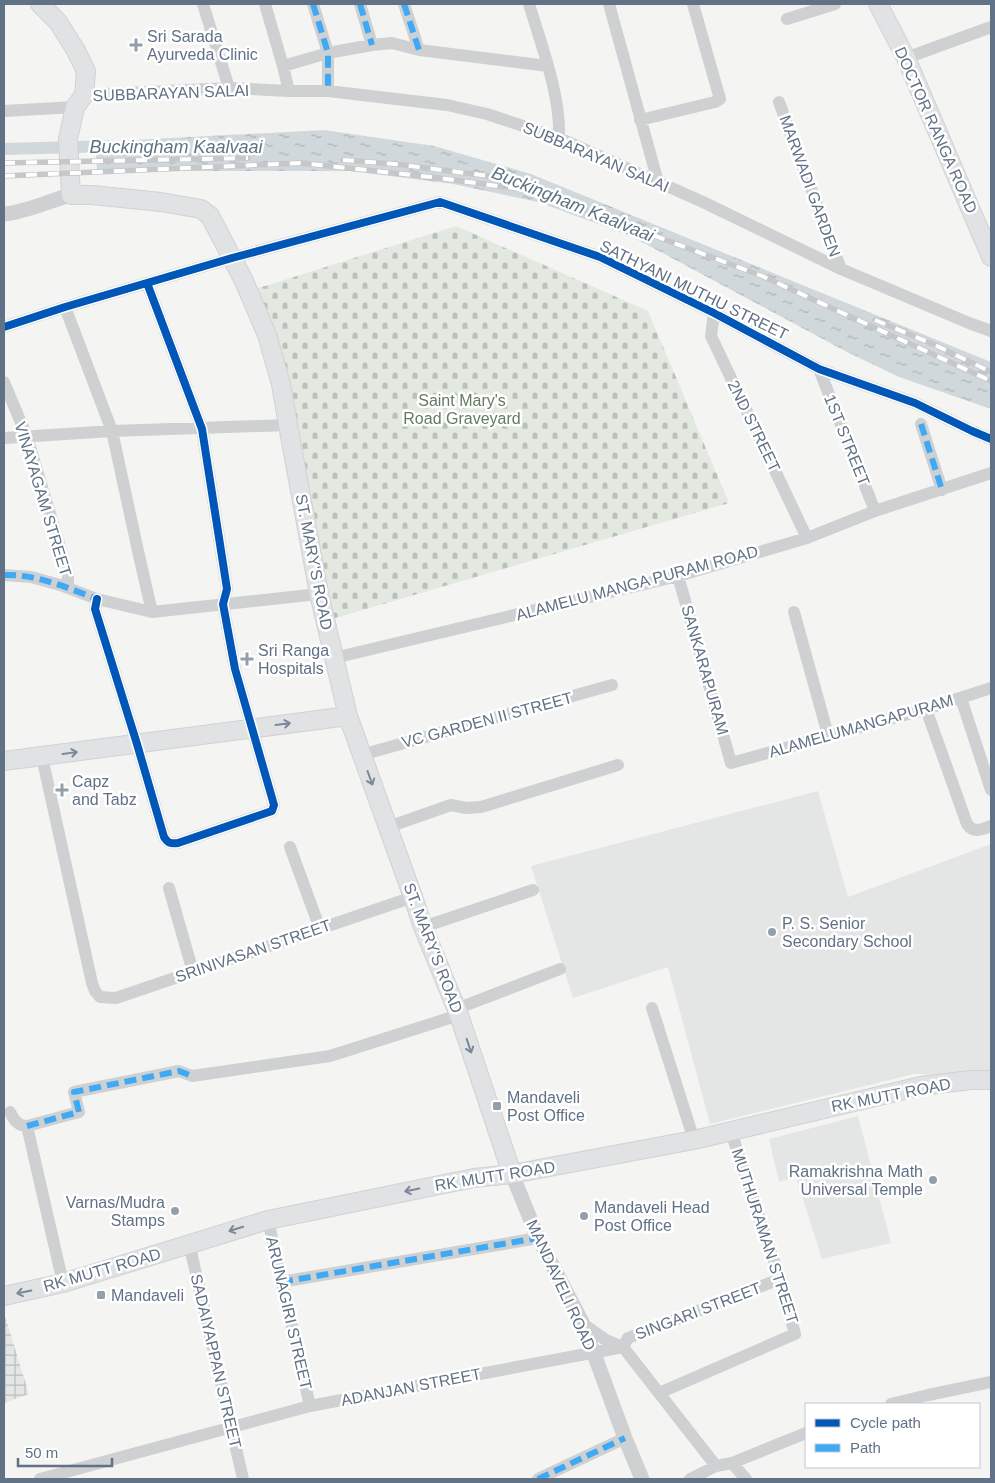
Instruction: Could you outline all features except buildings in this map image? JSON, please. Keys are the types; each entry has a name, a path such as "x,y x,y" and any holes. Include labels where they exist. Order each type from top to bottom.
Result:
{"main road":[{"name":"DOCTOR RANGA ROAD","path":"878,4 906,58 991,257"},
{"path":"47,6 75,49 86,71 80,101 68,139 70,187"},
{"name":"ST. MARY'S ROAD","path":"70,187 92,195 161,202 201,209 210,216 244,281 267,336 281,384 319,594 348,716 414,897 423,927 457,1012 512,1174"},
{"path":"4,761 348,716"},
{"name":"RK MUTT ROAD","path":"4,1296 63,1283 268,1220 474,1178 512,1174 694,1140 921,1086 971,1080 991,1080"}],"street":[{"path":"204,4 229,88"},
{"path":"265,4 289,91"},
{"path":"313,4 328,53 328,91"},
{"path":"360,4 372,45"},
{"path":"404,4 419,50"},
{"path":"529,4 548,66 560,120 559,138"},
{"path":"609,4 658,182"},
{"path":"640,120 715,102 720,99 694,4"},
{"path":"787,19 836,4"},
{"path":"906,58 991,27"},
{"path":"283,66 328,53 392,43 419,50 548,66"},
{"name":"SUBBARAYAN SALAI","path":"4,111 80,101 229,88 328,91 446,105 487,114 559,138 658,182 842,269 991,331"},
{"name":"MARWADI GARDEN","path":"780,102 842,269"},
{"path":"4,214 28,210 50,201 70,187"},
{"name":"SATHYANI MUTHU STREET","path":"4,326 232,258 440,202 600,257 714,313 819,368 915,402 991,439"},
{"path":"97,599 95,609 164,837 168,842 172,844 269,813 274,808 273,801 235,669 223,604 227,589 202,429 147,283"},
{"path":"65,307 112,431 152,612"},
{"name":"2ND STREET","path":"714,313 711,336 808,538"},
{"name":"1ST STREET","path":"819,368 875,511"},
{"name":"VINAYAGAM STREET","path":"4,382 27,437 68,574 68,588"},
{"path":"4,438 112,431 202,429 288,424"},
{"path":"921,424 942,490"},
{"name":"ALAMELU MANGA PURAM ROAD","path":"334,658 678,576 808,538 875,511 991,473"},
{"path":"4,575 31,577 97,599 152,612 319,594"},
{"name":"SANKARAPURAM","path":"678,576 731,763"},
{"path":"794,612 828,735"},
{"name":"VC GARDEN II STREET","path":"361,754 612,685"},
{"name":"ALAMELUMANGAPURAM","path":"731,763 926,709 991,688"},
{"path":"961,698 991,790"},
{"path":"926,709 967,824 970,829 974,830 991,826"},
{"name":"SRINIVASAN STREET","path":"42,757 95,991 100,997 116,998 414,897"},
{"path":"388,827 451,805 466,808 481,807 618,765"},
{"path":"290,847 320,929"},
{"path":"169,888 193,972"},
{"path":"423,927 533,890"},
{"path":"10,1112 14,1121 22,1126 27,1126 79,1112 74,1092 179,1071 192,1076 330,1056 457,1012 560,969"},
{"path":"652,1008 694,1140"},
{"path":"27,1126 63,1283"},
{"name":"MUTHURAMAN STREET","path":"659,1393 795,1334 780,1279 734,1140"},
{"name":"MANDAVELI ROAD","path":"512,1174 538,1238 583,1324 592,1352 642,1479"},
{"name":"ARUNAGIRI STREET","path":"268,1220 310,1406"},
{"path":"281,1282 538,1238"},
{"name":"SADAIYAPPAN STREET","path":"189,1244 243,1479"},
{"name":"SINGARI STREET","path":"592,1352 623,1347 628,1338 780,1279"},
{"path":"583,1324 606,1340 623,1347 716,1466"},
{"name":"ADANJAN STREET","path":"44,1479 310,1406 592,1352"},
{"path":"895,1403 991,1382"},
{"path":"690,1479 716,1466 732,1464 805,1433"},
{"path":"538,1479 625,1438"},
{"path":"732,1464 746,1479"}],"shaded area":[{"name":"P. S. Senior Secondary School","path":"818,791 848,897 991,844 991,1077 914,1074 710,1124 668,967 573,998 531,866"},
{"path":"858,1116 891,1243 822,1259 796,1177 779,1182 769,1139"},
{"path":"4,1313 29,1394 4,1403"}],"green space":[{"name":"Saint Mary's Road Graveyard","path":"456,226 648,311 729,503 332,619 288,372 249,291"}],"water":[{"path":"324,130 434,146 531,174 991,362 991,409 899,377 847,352 631,236 538,202 453,184 351,171 97,171 95,142"}],"waterway":[{"name":"Buckingham Kaalvaai","path":"4,149 111,146"}],"railway":[{"path":"4,163 248,158"},
{"path":"343,160 395,164 497,177 518,184"},
{"path":"4,176 301,163 528,190 762,276 991,381"},
{"path":"875,320 935,345 991,372"}],"marked path":[{"path":"313,4 328,53 328,91"},
{"path":"360,4 372,45"},
{"path":"404,4 419,50"},
{"path":"921,424 942,490"},
{"path":"4,575 40,579 97,599"},
{"path":"27,1126 79,1112 74,1092 179,1071 192,1076"},
{"path":"281,1282 538,1238"},
{"path":"538,1479 625,1438"}],"cycle path":[{"path":"4,327 232,258 440,202 600,257 714,313 819,369 915,403 991,439"},
{"path":"97,599 95,609 165,839 170,843 178,843 272,811 274,805 235,669 223,604 227,589 202,429 147,283"}],"place":[{"name":"Sri Sarada Ayurveda Clinic","path":"136,45"},
{"name":"Sri Ranga Hospitals","path":"247,659"},
{"name":"Capz and Tabz","path":"62,790"},
{"name":"P. S. Senior Secondary School","path":"772,932"},
{"name":"Mandaveli Post Office","path":"497,1106"},
{"name":"Ramakrishna Math Universal Temple","path":"933,1180"},
{"name":"Varnas/Mudra Stamps","path":"175,1211"},
{"name":"Mandaveli Head Post Office","path":"584,1216"},
{"name":"Mandaveli","path":"101,1295"}]}
